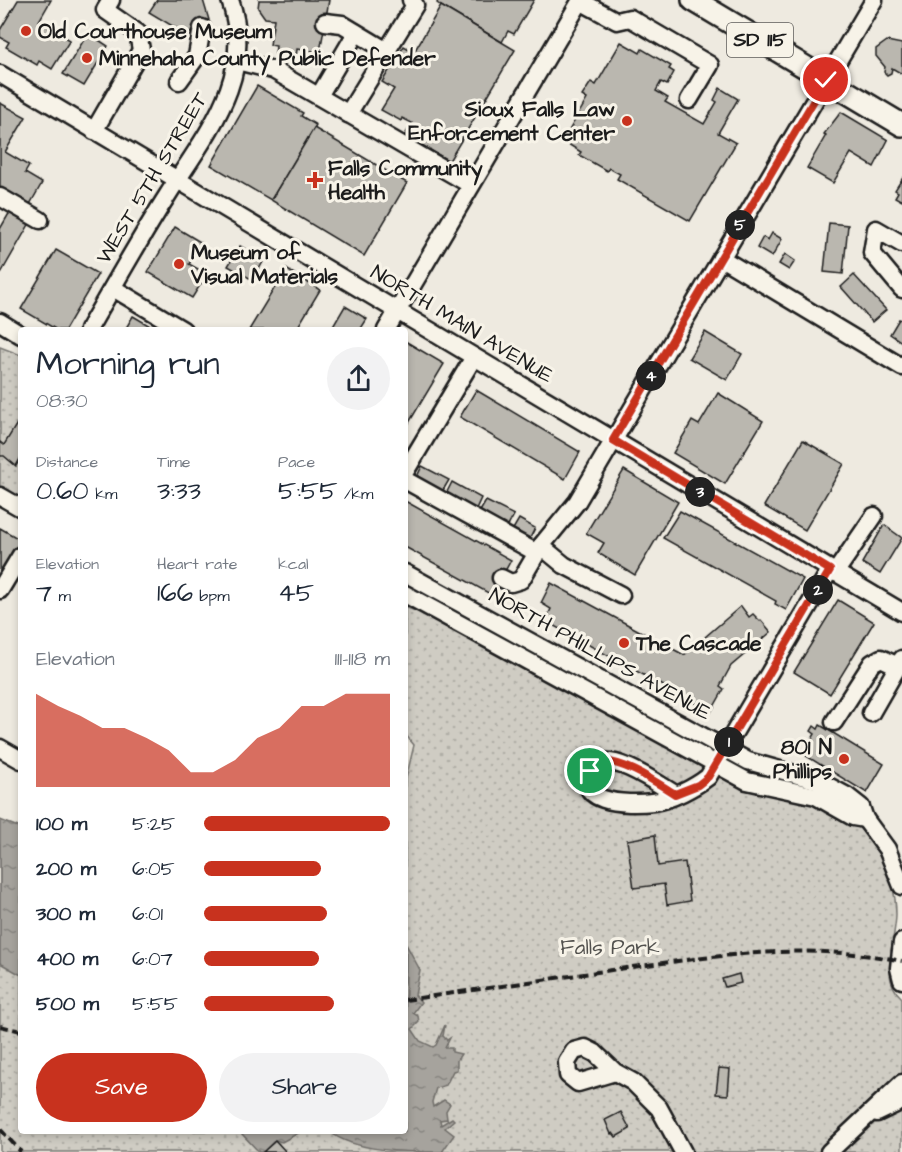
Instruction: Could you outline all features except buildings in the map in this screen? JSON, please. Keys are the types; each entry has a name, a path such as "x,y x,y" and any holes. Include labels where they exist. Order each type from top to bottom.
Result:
{"main road":[{"name":"SD 115","path":"693,0 902,125"}],"street":[{"path":"94,131 141,50 138,33 105,10 111,0"},
{"path":"348,114 415,5 411,0"},
{"path":"501,578 517,583 539,549 577,502 874,0"},
{"path":"388,327 581,1 617,21 630,18 710,65 689,100"},
{"name":"WEST 5TH STREET","path":"89,327 223,107 237,61 238,40 231,4"},
{"path":"325,22 342,24 387,51"},
{"path":"179,81 197,56 202,28"},
{"path":"319,96 357,33"},
{"path":"237,61 273,70 471,185"},
{"name":"NORTH MAIN AVENUE","path":"0,74 902,612"},
{"path":"0,197 40,220"},
{"path":"902,244 876,230 872,253 902,289"},
{"path":"721,258 902,367"},
{"path":"112,288 178,327"},
{"path":"0,322 18,333"},
{"path":"408,467 474,357"},
{"path":"408,482 539,549 621,595"},
{"path":"0,496 18,506"},
{"path":"675,794 634,770 613,762 596,763 590,771 587,784 591,793 602,800 655,802 698,785 708,777 832,572 874,516"},
{"path":"0,590 18,560"},
{"name":"NORTH PHILLIPS AVENUE","path":"408,575 725,749 760,766 826,784 861,807 865,819 887,849 902,886"},
{"name":"NORTH PHILLIPS AVENUE","path":"408,596 755,784 816,796 853,817 865,819"},
{"path":"834,722 872,663 881,658 900,663 871,713"},
{"path":"0,748 18,758"},
{"path":"902,942 899,968 902,980"},
{"path":"615,1072 633,1082 659,1108 683,1152"},
{"path":"829,1152 852,1127 865,1118 902,1083"},
{"path":"865,1118 902,1101"}],"green space":[{"path":"0,347 18,354 18,499 0,489"},
{"name":"Falls Park","path":"408,608 447,623 796,797 835,811 852,822 863,832 881,856 895,900 896,914 890,970 895,990 902,998 902,1152 0,1152 0,844 18,853 18,1134 408,1134 408,770 414,745 408,738"},
{"path":"506,634 664,722 617,705 502,641"}],"water":[{"path":"0,820 18,827 18,973 0,963"},
{"path":"408,948 420,970 415,995 421,1002 413,1013 418,1016 419,1022 412,1029 420,1041 433,1047 445,1025 443,1036 447,1040 450,1038 445,1048 452,1048 452,1052 461,1054 457,1060 457,1070 453,1071 446,1085 436,1088 432,1102 433,1107 444,1100 450,1104 446,1111 447,1119 440,1120 441,1125 452,1118 454,1120 445,1128 454,1135 442,1152 398,1151 366,1147 333,1134 408,1134"},
{"path":"242,1134 297,1134 282,1142 275,1140 263,1152 259,1152"}],"railway":[{"path":"408,1000 738,954 835,952 902,961"},
{"path":"0,1026 18,1030"},
{"path":"0,1129 21,1152"}],"place":[{"name":"Old Courthouse Museum","path":"26,31"},
{"name":"Minnehaha County Public Defender","path":"87,58"},
{"name":"Sioux Falls Law Enforcement Center","path":"627,121"},
{"name":"Falls Community Health","path":"315,180"},
{"name":"Museum of Visual Materials","path":"179,264"},
{"name":"The Cascade","path":"624,643"},
{"name":"801 N Phillips","path":"844,759"}],"route":[{"path":"590,771 596,763 613,762 634,770 675,794 698,785 708,777 830,570 613,440 826,80"}]}
